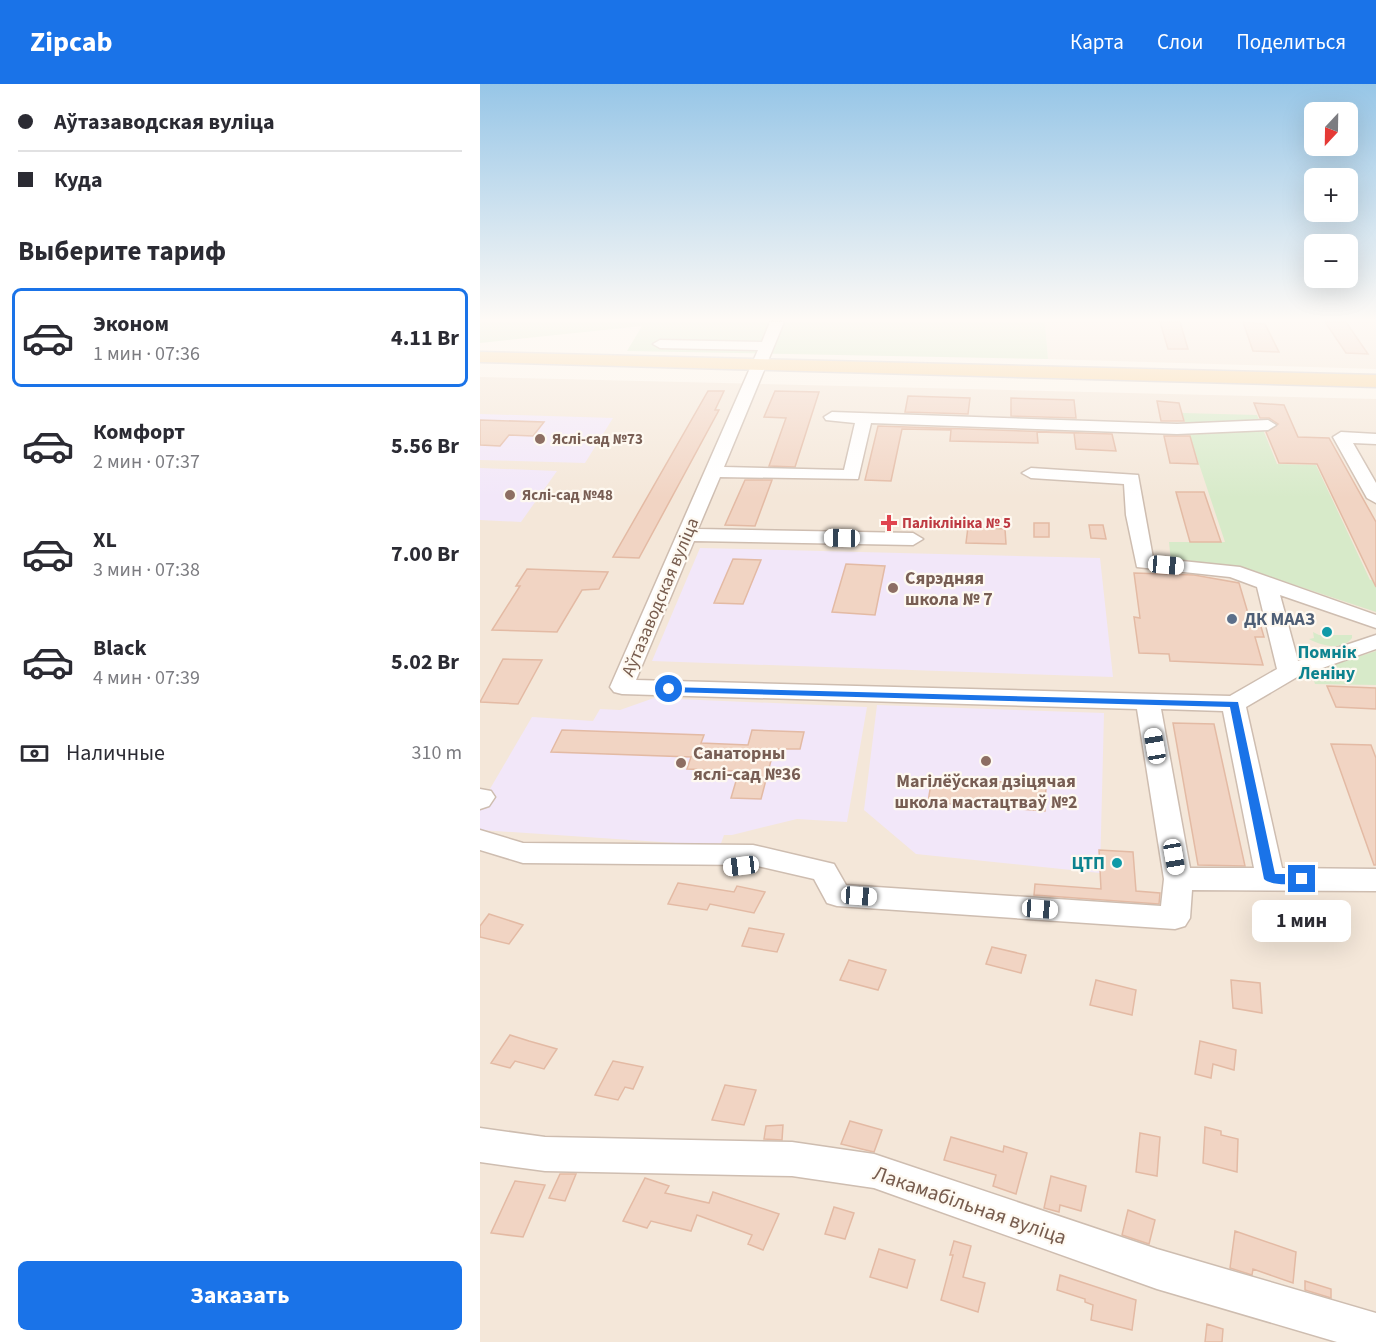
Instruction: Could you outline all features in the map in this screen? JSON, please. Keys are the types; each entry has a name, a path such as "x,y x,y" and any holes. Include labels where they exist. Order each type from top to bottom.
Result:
{"street":[{"name":"Аўтазаводская вуліца","path":"752,381 622,687 1234,704"},
{"path":"832,417 1162,429 1246,428 1268,424"},
{"path":"712,472 852,476 864,418"},
{"path":"1376,439 1341,437 1376,498"},
{"path":"1031,473 1132,479 1135,515 1144,563 1233,571 1376,622"},
{"path":"685,535 913,539"},
{"path":"1267,584 1289,672"},
{"path":"1270,879 1234,704 1289,672 1376,642"},
{"path":"480,840 523,853 753,855 825,871 837,895 1175,918 1178,879 1148,702"},
{"path":"543,870 699,871 782,861"},
{"path":"1178,879 1376,880"},
{"name":"Лакамабільная вуліца","path":"480,1145 545,1154 792,1159 874,1171 1157,1269 1376,1333"}],"shaded area":[{"path":"480,381 631,381 1376,399 1376,1342 480,1342"},
{"name":"Яслі-сад №73","path":"480,414 613,418 585,463 480,460"},
{"name":"Яслі-сад №48","path":"480,468 557,471 521,522 480,520"},
{"name":"Сярэдняя школа № 7","path":"700,548 1100,558 1113,677 652,661"},
{"name":"Санаторны яслі-сад №36","path":"654,698 867,707 847,822 797,819 724,835 720,846 480,830 480,806 532,717 593,721 600,709 620,710"},
{"name":"Магілёўская дзіцячая школа мастацтваў №2","path":"877,705 1104,713 1100,873 916,854 864,810"}],"green space":[{"path":"1182,413 1257,415 1277,464 1316,465 1370,580 1376,580 1376,612 1250,570 1171,562 1169,542 1225,542"},
{"path":"1313,632 1319,635 1352,635 1352,638 1343,645 1332,646 1309,639 1314,638"},
{"path":"1376,651 1376,685 1315,684 1311,672"}],"building":[{"path":"708,391 724,391 715,410 719,410 639,558 613,557"},
{"path":"775,391 819,392 795,467 769,466 786,418 764,417"},
{"path":"908,396 970,398 968,414 905,412"},
{"path":"1011,398 1074,400 1076,418 1011,416"},
{"path":"1157,401 1179,403 1184,421 1161,421"},
{"path":"1254,403 1284,405 1298,437 1329,438 1376,522 1376,587 1317,464 1279,463 1266,432 1278,424 1269,418 1260,418"},
{"path":"480,420 544,422 533,436 509,435 500,446 480,445"},
{"path":"878,426 1112,434 1116,451 1076,449 1074,433 1037,432 1038,443 950,441 951,430 902,429 891,481 865,480"},
{"path":"1164,436 1190,436 1198,464 1170,463"},
{"path":"745,480 772,480 755,526 725,525"},
{"path":"1176,492 1204,492 1221,542 1190,542"},
{"path":"1034,523 1049,523 1049,537 1034,537"},
{"path":"1089,525 1103,525 1106,539 1091,538"},
{"path":"968,527 1005,529 1006,544 966,543"},
{"path":"733,559 761,560 743,604 714,603"},
{"path":"846,564 885,566 875,615 832,612"},
{"path":"527,569 608,572 599,589 582,590 557,632 492,630 520,586 516,586"},
{"name":"ДК МААЗ","path":"1134,573 1194,575 1239,583 1250,620 1259,620 1264,637 1255,637 1263,665 1170,661 1169,654 1139,653 1134,617 1140,618"},
{"path":"503,659 542,660 518,704 480,702"},
{"path":"1327,686 1376,688 1376,709 1336,707"},
{"path":"1173,723 1214,724 1245,866 1198,865"},
{"path":"562,730 704,735 701,743 748,745 752,730 804,732 800,749 774,749 761,799 731,798 739,771 687,769 691,757 551,752"},
{"path":"1331,744 1371,745 1376,758 1376,865 1374,865"},
{"path":"932,777 1046,785 1045,811 928,802"},
{"path":"1099,850 1133,852 1136,891 1160,893 1159,904 1034,895 1035,884 1101,889"},
{"path":"678,883 734,892 737,886 765,892 754,913 710,904 707,910 668,904"},
{"path":"489,914 523,925 509,944 480,937 480,926"},
{"path":"749,928 784,934 777,952 742,946"},
{"path":"992,947 1026,955 1021,973 986,964"},
{"path":"849,960 886,970 878,990 840,980"},
{"path":"1096,980 1136,990 1132,1015 1090,1005"},
{"path":"1231,980 1260,983 1262,1013 1233,1008"},
{"path":"510,1035 557,1049 544,1069 515,1061 510,1068 491,1063"},
{"path":"1200,1041 1236,1050 1234,1070 1213,1064 1211,1078 1195,1074"},
{"path":"613,1061 643,1067 633,1089 625,1087 618,1100 595,1095"},
{"path":"725,1085 756,1090 744,1125 712,1120"},
{"path":"850,1121 882,1130 874,1152 841,1144"},
{"path":"783,1125 782,1140 764,1139 766,1126"},
{"path":"1205,1127 1221,1131 1221,1135 1238,1139 1237,1172 1203,1163"},
{"path":"1140,1133 1160,1137 1157,1176 1136,1172"},
{"path":"951,1137 1003,1152 1004,1146 1027,1153 1016,1194 993,1186 996,1175 944,1160"},
{"path":"560,1174 576,1174 565,1201 549,1198"},
{"path":"1051,1176 1086,1186 1081,1211 1060,1205 1059,1212 1044,1208"},
{"path":"645,1178 669,1186 665,1193 709,1203 713,1192 779,1214 763,1250 748,1244 752,1235 697,1215 691,1231 651,1221 647,1228 623,1221"},
{"path":"515,1181 545,1185 523,1237 491,1233"},
{"path":"834,1207 854,1213 845,1239 825,1234"},
{"path":"1128,1210 1155,1220 1149,1244 1122,1235"},
{"path":"1235,1231 1296,1252 1293,1283 1253,1269 1252,1275 1230,1268"},
{"path":"954,1241 971,1246 963,1277 985,1283 978,1312 941,1300 953,1255 950,1255"},
{"path":"879,1249 915,1260 907,1288 870,1277"},
{"path":"1060,1275 1136,1300 1132,1330 1091,1320 1093,1305 1085,1302 1085,1299 1057,1290"},
{"path":"1305,1281 1331,1289 1331,1298 1305,1290"},
{"path":"1207,1324 1223,1329 1222,1342 1205,1342"}],"place":[{"name":"Яслі-сад №73","path":"540,439"},
{"name":"Яслі-сад №48","path":"510,495"},
{"name":"Паліклініка № 5","path":"889,523"},
{"name":"Сярэдняя школа № 7","path":"893,588"},
{"name":"ДК МААЗ","path":"1232,619"},
{"name":"Помнік Леніну","path":"1327,632"},
{"name":"Магілёўская дзіцячая школа мастацтваў №2","path":"986,761"},
{"name":"Санаторны яслі-сад №36","path":"681,763"},
{"name":"ЦТП","path":"1117,863"}],"route":[{"path":"669,689 1234,704 1270,879 1302,879"}]}
